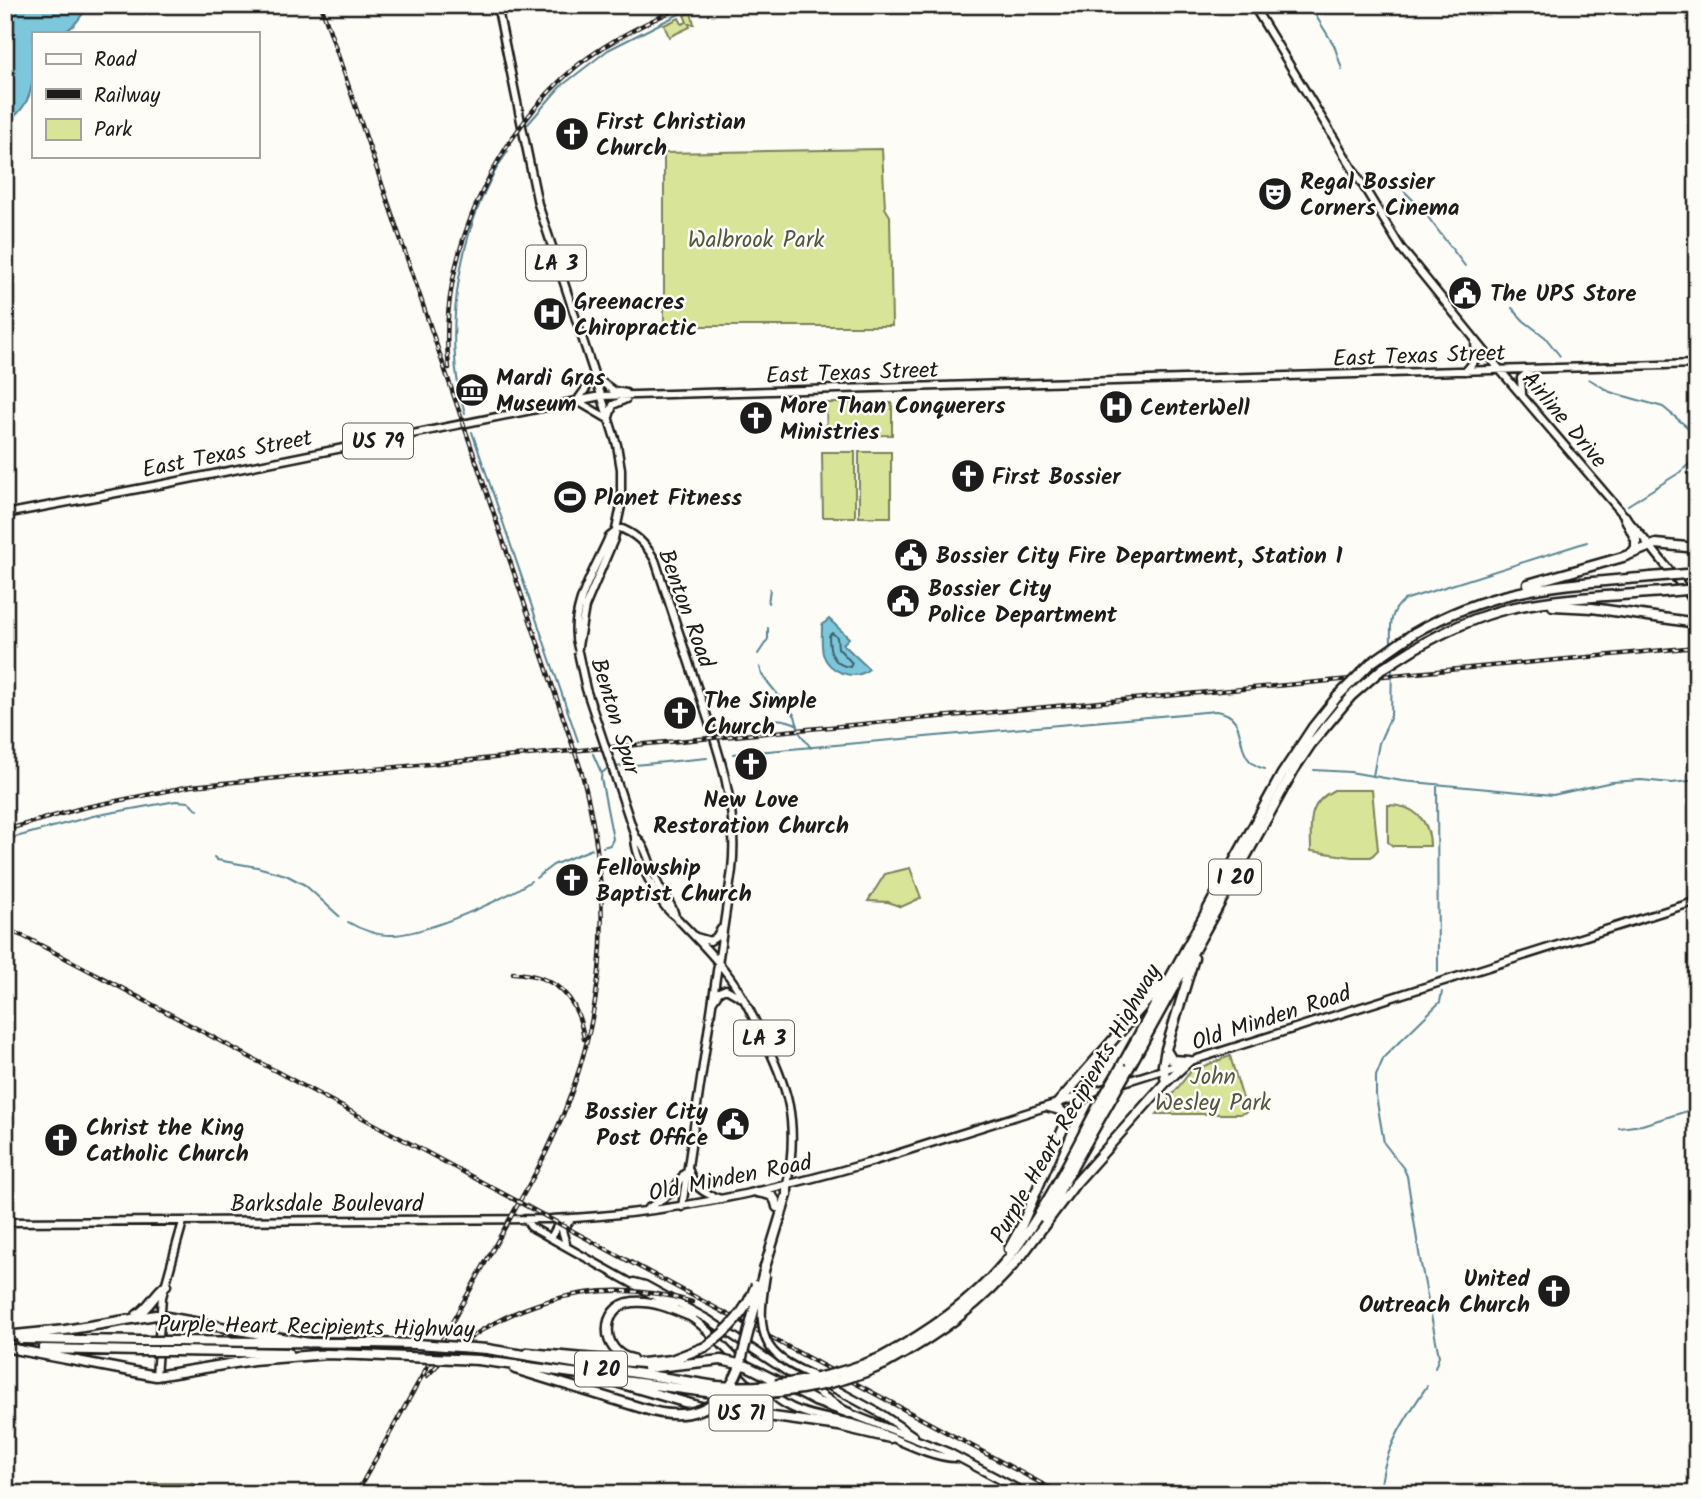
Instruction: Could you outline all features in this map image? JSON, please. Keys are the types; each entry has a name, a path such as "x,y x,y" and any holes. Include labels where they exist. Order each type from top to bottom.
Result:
{"highway":[{"path":"1623,557 1635,551 1637,544 1625,517"},
{"path":"1481,601 1660,543 1697,548"},
{"name":"Purple Heart Recipients Highway","path":"10,1349 437,1357 715,1390 803,1381 882,1361 922,1344 988,1293 1022,1255 1103,1106 1121,1067 1287,765 1336,697 1371,663 1414,633 1481,601 1545,586 1697,573"},
{"name":"Purple Heart Recipients Highway","path":"882,1361 939,1323 986,1283 1028,1231 1130,1066 1297,764 1351,696 1382,669 1412,650 1453,628 1493,613 1526,606 1697,589"},
{"path":"1526,606 1580,607 1697,623"},
{"path":"1165,1084 1166,1049 1200,939"},
{"path":"1066,1122 1066,1116 1053,1105 1080,1080 1174,971"},
{"path":"1166,1049 1172,1060 1189,1062"},
{"path":"1022,1255 1075,1184 1165,1084 1189,1062"},
{"path":"1080,1080 1078,1086 1082,1096"},
{"path":"986,1283 1021,1227 1066,1122 1078,1104 1092,1092"},
{"path":"570,1357 642,1363 671,1360 705,1347 728,1329 744,1310 766,1264 777,1207 787,1185"},
{"path":"482,1361 559,1380 668,1415 704,1409 727,1390 739,1369 787,1185"},
{"path":"757,1192 772,1195 777,1207"},
{"path":"131,1318 147,1308 159,1290 166,1285"},
{"path":"684,1356 626,1358 610,1344 607,1328 617,1308 632,1302 658,1304 692,1318"},
{"path":"5,1337 160,1315 309,1343"},
{"name":"Purple Heart Recipients Highway","path":"5,1337 417,1344 487,1349 715,1390"},
{"path":"10,1349 156,1376 253,1360 328,1354"},
{"name":"US 71","path":"487,1349 646,1368 721,1360 747,1366 815,1401 849,1413"},
{"name":"US 71","path":"595,1376 701,1407 839,1426 890,1438"}],"main road":[{"name":"LA 3","path":"497,5 536,197 617,444 623,483 615,530"},
{"name":"Airline Drive","path":"1253,5 1398,243 1500,370 1697,605"},
{"path":"1465,371 1476,359 1475,339"},
{"name":"East Texas Street","path":"5,516 601,396 1697,364"},
{"path":"1522,396 1521,378 1533,369"},
{"path":"594,377 614,391 638,395 616,403 609,420 577,401 594,377"},
{"name":"Benton Spur","path":"615,530 604,548 581,605 576,630 575,640 586,690 635,836 640,841 641,852 654,878 675,916 718,962 744,1000 775,1058 787,1092 792,1138 787,1185"},
{"name":"Benton Road","path":"615,530 635,535 655,560 727,782 732,808 733,852 724,925 682,1206"},
{"name":"Old Minden Road","path":"526,1220 643,1212 682,1206 757,1192 868,1163 1697,901"},
{"path":"693,936 710,941 724,925"},
{"path":"712,1002 719,992 726,989 744,1000"},
{"path":"688,1166 698,1189 722,1199"},
{"path":"643,1212 675,1189 688,1166"},
{"path":"570,1248 564,1240 562,1230 572,1218"},
{"path":"551,1238 561,1219"},
{"path":"526,1220 531,1227 632,1281 692,1318 789,1407 810,1416 863,1426 890,1438"},
{"name":"Barksdale Boulevard","path":"5,1222 526,1220"},
{"path":"156,1376 160,1315 183,1222"},
{"path":"766,1264 763,1301 766,1339 780,1358 934,1447"},
{"path":"632,1281 645,1285 703,1316 849,1413"},
{"name":"US 71","path":"849,1413 934,1447 1027,1494"},
{"name":"US 71","path":"890,1438 956,1458"}],"green space":[{"path":"691,12 694,24 689,24 690,27 669,37 664,25 679,18 682,24 687,22 684,15"},
{"name":"Walbrook Park","path":"882,149 885,208 890,216 892,326 664,326 664,153"},
{"path":"826,403 892,403 892,435 827,436"},
{"path":"822,452 855,452 855,517 823,517"},
{"path":"859,452 891,452 891,517 859,517"},
{"path":"1334,790 1372,790 1378,850 1371,857 1311,851 1314,808"},
{"path":"1388,805 1406,808 1419,816 1427,829 1430,846 1393,846 1388,842"},
{"path":"910,868 921,898 901,907 888,902 868,901 885,874"},
{"name":"John Wesley Park","path":"1230,1056 1247,1112 1157,1114 1191,1071"},
{"path":"150,1483 189,1483 230,1494 149,1491"}],"water":[{"path":"5,5 89,5 67,30 32,32 32,84 29,95 16,115 5,123"},
{"path":"829,619 849,638 843,644 869,669 863,673 849,675 836,670 826,660 822,651 822,625"}],"waterway":[{"path":"528,124 560,87 608,50 697,5"},
{"path":"1309,5 1334,45 1342,69"},
{"path":"465,413 454,349 459,278 478,209 491,178 508,151"},
{"path":"1401,188 1421,208 1465,266"},
{"path":"1512,308 1545,337 1560,356"},
{"path":"1589,379 1610,392 1663,407 1697,435"},
{"path":"472,432 578,741"},
{"path":"1628,505 1679,473 1697,457"},
{"path":"1391,646 1393,616 1404,600 1587,542"},
{"path":"768,603 770,589"},
{"path":"758,654 768,639 768,628"},
{"path":"1373,776 1379,743 1391,716 1392,666"},
{"path":"760,667 762,675 795,716 798,727"},
{"path":"733,754 1216,711 1235,721 1247,757 1265,769"},
{"path":"723,721 780,719 798,725"},
{"path":"799,732 811,748"},
{"path":"593,754 601,772"},
{"path":"614,767 707,758"},
{"path":"603,847 610,845 613,839 601,778 608,768"},
{"path":"1314,770 1553,795 1612,782 1641,780 1672,783 1697,780"},
{"path":"1437,784 1438,972"},
{"path":"5,840 93,816 176,801 189,802 198,810"},
{"path":"536,878 553,865 592,849"},
{"path":"214,857 217,860 286,875 305,885 339,916"},
{"path":"348,922 376,933 408,933 465,914 531,881"},
{"path":"1435,1368 1439,1356 1407,1176 1384,1143 1376,1096 1376,1076 1384,1057 1440,1002 1442,992"},
{"path":"1619,1128 1642,1125 1697,1108"},
{"path":"1381,1494 1390,1451 1427,1386"}],"railway":[{"path":"321,5 581,770 593,822 600,874 602,925 599,976 591,1025 559,1124 536,1172 356,1494"},
{"path":"449,368 447,327 452,285 462,243 477,202 497,162 548,93 578,65 616,40 685,5"},
{"path":"5,830 82,808 191,786 1697,647"},
{"path":"5,929 90,971 1061,1494"},
{"path":"513,973 541,978 562,991 576,1011 584,1039"},
{"path":"427,1376 454,1351 483,1330 515,1313 549,1301 584,1293 620,1291 656,1294 692,1302"}],"place":[{"name":"First Christian Church","path":"572,134"},
{"name":"Regal Bossier Corners Cinema","path":"1275,194"},
{"name":"The UPS Store","path":"1465,293"},
{"name":"Greenacres Chiropractic","path":"550,314"},
{"name":"Mardi Gras Museum","path":"472,390"},
{"name":"CenterWell","path":"1116,407"},
{"name":"More Than Conquerers Ministries","path":"756,418"},
{"name":"First Bossier","path":"968,476"},
{"name":"Planet Fitness","path":"570,497"},
{"name":"Bossier City Fire Department, Station 1","path":"911,555"},
{"name":"Bossier City Police Department","path":"903,601"},
{"name":"The Simple Church","path":"680,713"},
{"name":"New Love Restoration Church","path":"751,764"},
{"name":"Fellowship Baptist Church","path":"572,880"},
{"name":"Bossier City Post Office","path":"733,1124"},
{"name":"Christ the King Catholic Church","path":"61,1140"},
{"name":"United Outreach Church","path":"1554,1291"}]}
